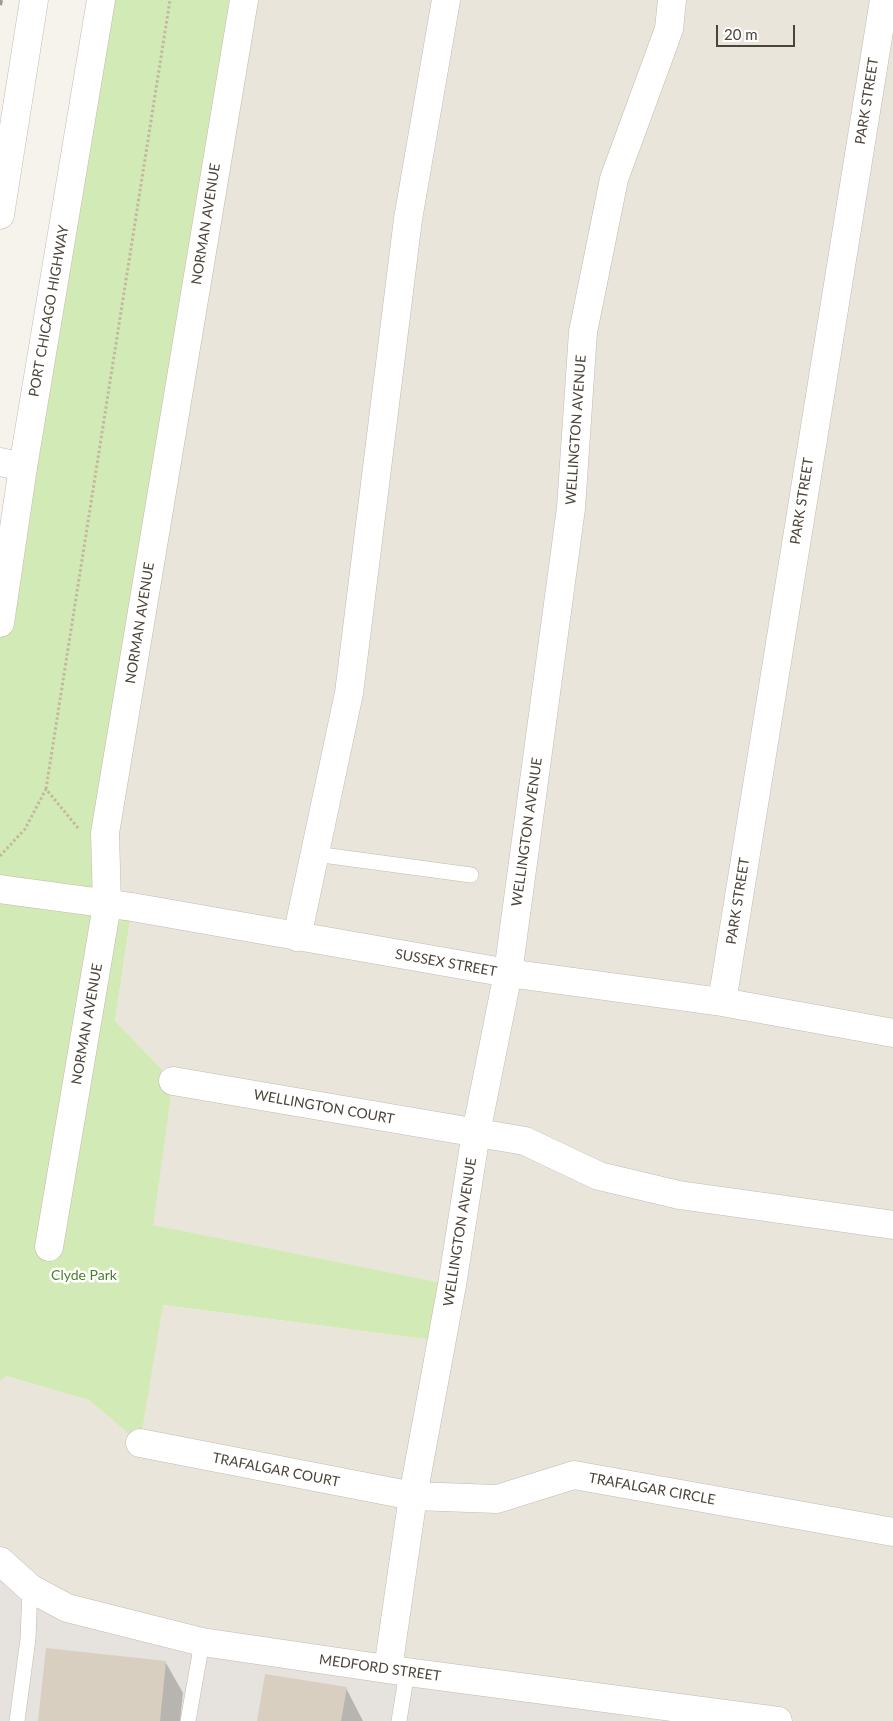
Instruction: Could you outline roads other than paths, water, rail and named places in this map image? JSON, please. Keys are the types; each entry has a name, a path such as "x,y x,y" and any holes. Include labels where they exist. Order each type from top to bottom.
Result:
{"street":[{"path":"0,214 34,0"},
{"name":"PORT CHICAGO HIGHWAY","path":"0,623 12,465 101,0"},
{"name":"NORMAN AVENUE","path":"49,1247 107,904 105,833 244,0"},
{"path":"297,937 349,693 408,219 446,0"},
{"name":"WELLINGTON AVENUE","path":"398,1671 413,1496 452,1285 476,1133 508,973 571,508 584,332 614,179 669,29 672,0"},
{"name":"PARK STREET","path":"722,1002 881,85 884,0"},
{"name":"SUSSEX STREET","path":"0,889 107,904 508,973 722,1002 893,1033"},
{"name":"WELLINGTON COURT","path":"173,1081 476,1133"},
{"path":"476,1133 525,1141 599,1176 679,1195 893,1225"},
{"name":"TRAFALGAR COURT","path":"140,1443 413,1496"},
{"name":"TRAFALGAR CIRCLE","path":"413,1496 496,1499 574,1475 893,1532"},
{"name":"MEDFORD STREET","path":"0,1561 30,1588 67,1608 202,1642 398,1671 646,1713 778,1721"}],"lane":[{"path":"315,854 471,875"},
{"path":"17,1721 28,1640 30,1588"},
{"path":"188,1721 202,1642"},
{"path":"398,1671 400,1721"}],"railway":[{"path":"0,5 1,0"}],"park label":[{"name":"Clyde Park","path":"84,1275"}]}
